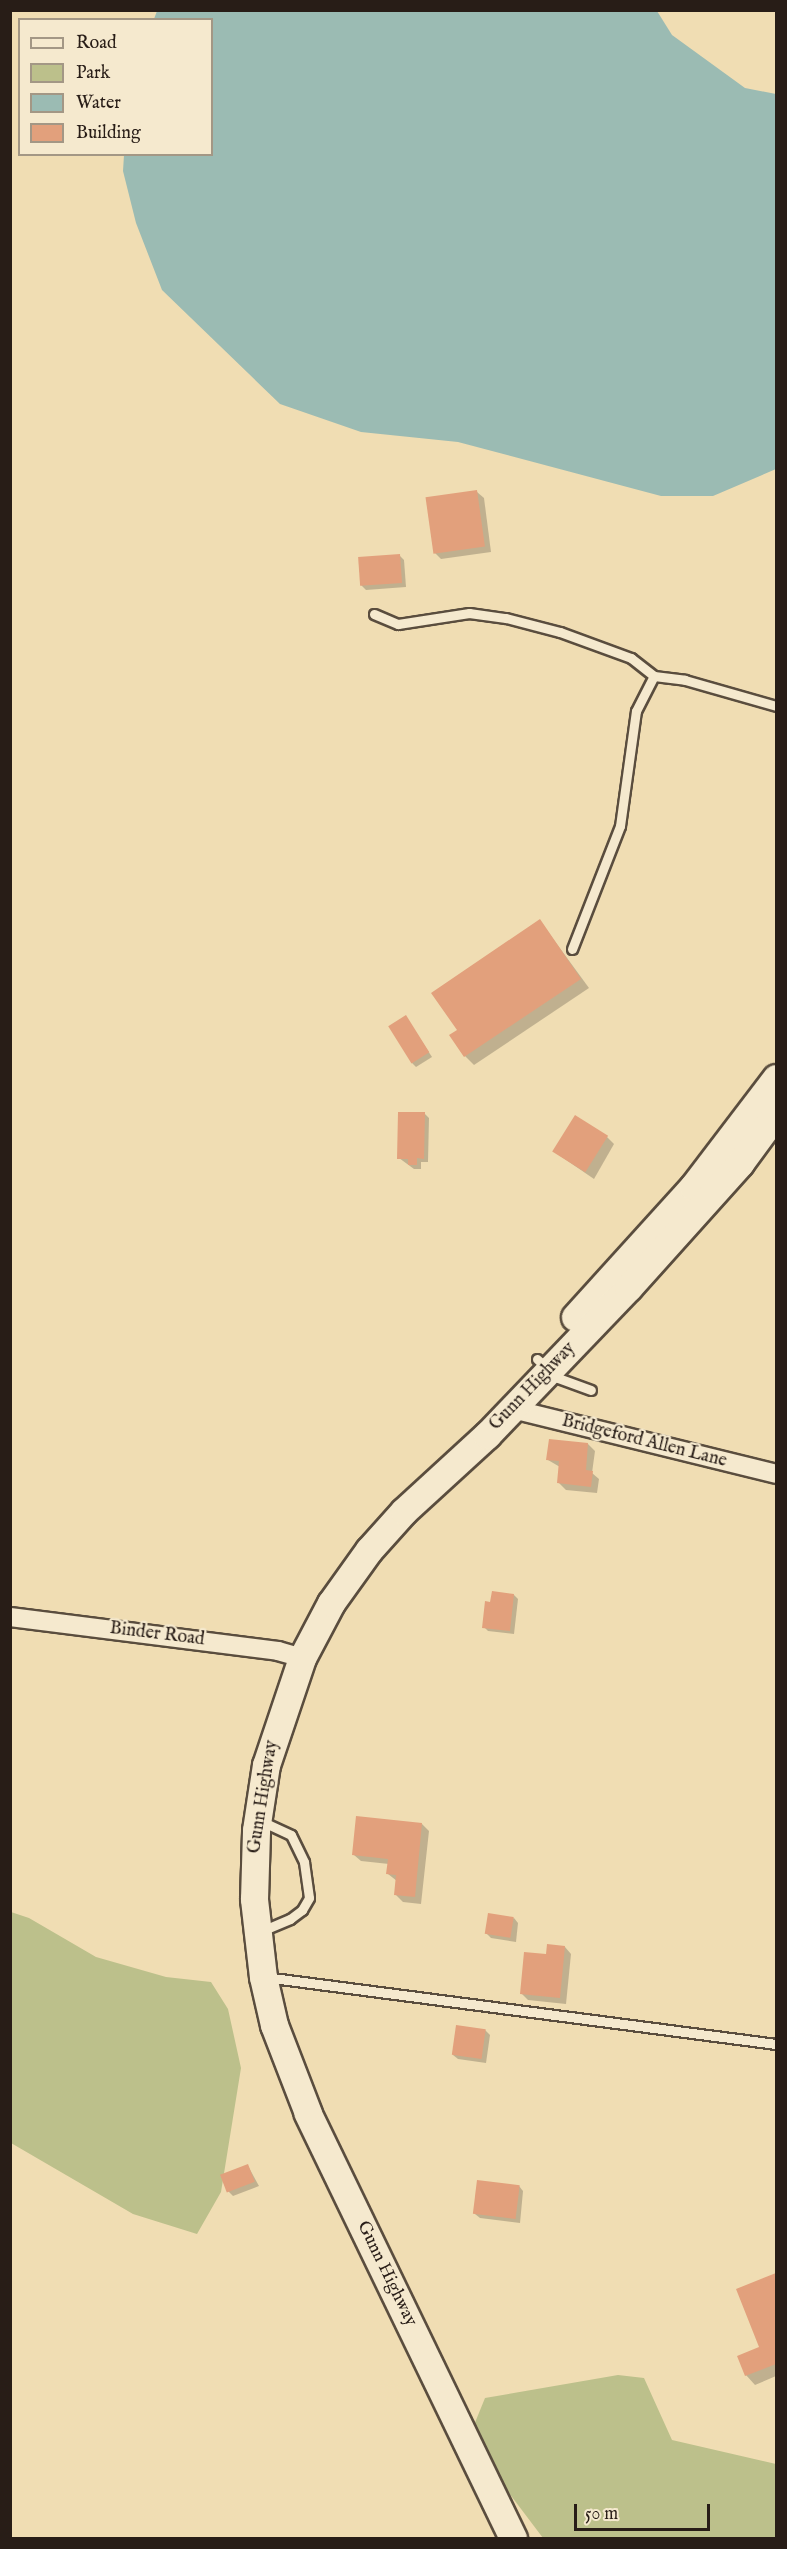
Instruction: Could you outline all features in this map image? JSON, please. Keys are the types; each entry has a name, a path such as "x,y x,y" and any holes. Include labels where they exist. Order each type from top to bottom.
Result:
{"main road":[{"name":"Gunn Highway","path":"513,2538 308,2113 274,2025 256,1932 254,1864 257,1820 274,1734 302,1658 349,1576 404,1511 512,1409 543,1364 685,1227 770,1118 777,1078"},
{"path":"404,1511 448,1453 543,1364"}],"street":[{"name":"Bridgeford Allen Lane","path":"512,1409 777,1474"},
{"name":"Binder Road","path":"10,1617 278,1651 302,1658"}],"lane":[{"path":"374,614 399,624 469,613 506,618 560,632 631,658 654,676 685,680 777,706"},
{"path":"572,949 620,826 636,711 654,676"},
{"path":"543,1364 568,1383 591,1390"},
{"path":"256,1932 290,1919 302,1910 309,1898 303,1863 291,1835 257,1820"},
{"path":"263,1977 777,2044"}],"green space":[{"path":"11,1912 29,1918 96,1957 166,1977 211,1982 228,2009 241,2068 221,2192 197,2234 133,2214 11,2143"},
{"path":"618,2375 644,2378 672,2440 776,2464 776,2538 543,2538 490,2468 472,2430 485,2398"}],"water":[{"path":"157,11 657,11 672,35 745,88 776,94 776,469 713,496 661,496 458,442 361,432 280,404 162,290 136,223 123,171 124,156 213,156 213,18 154,18"}],"building":[{"path":"477,490 485,546 433,554 426,497"},
{"path":"400,554 402,583 360,586 358,557"},
{"path":"540,919 581,979 464,1057 449,1035 457,1030 431,993"},
{"path":"406,1015 429,1052 412,1063 388,1026"},
{"path":"398,1112 425,1112 424,1159 417,1158 417,1165 408,1165 408,1159 397,1159"},
{"path":"575,1115 608,1136 585,1172 552,1151"},
{"path":"549,1439 588,1443 586,1470 593,1471 591,1487 557,1483 559,1461 546,1460"},
{"path":"492,1591 514,1594 510,1631 482,1628 485,1601 490,1602"},
{"path":"356,1816 422,1823 415,1897 394,1895 396,1875 386,1874 388,1859 352,1855"},
{"path":"488,1913 514,1917 510,1938 485,1934"},
{"path":"547,1944 565,1946 560,1998 520,1994 524,1952 546,1954"},
{"path":"456,2025 486,2029 482,2059 452,2055"},
{"path":"248,2164 255,2182 227,2192 220,2175"},
{"path":"477,2180 520,2185 516,2219 473,2214"},
{"path":"776,2273 776,2364 745,2376 737,2356 759,2347 736,2289"}]}
